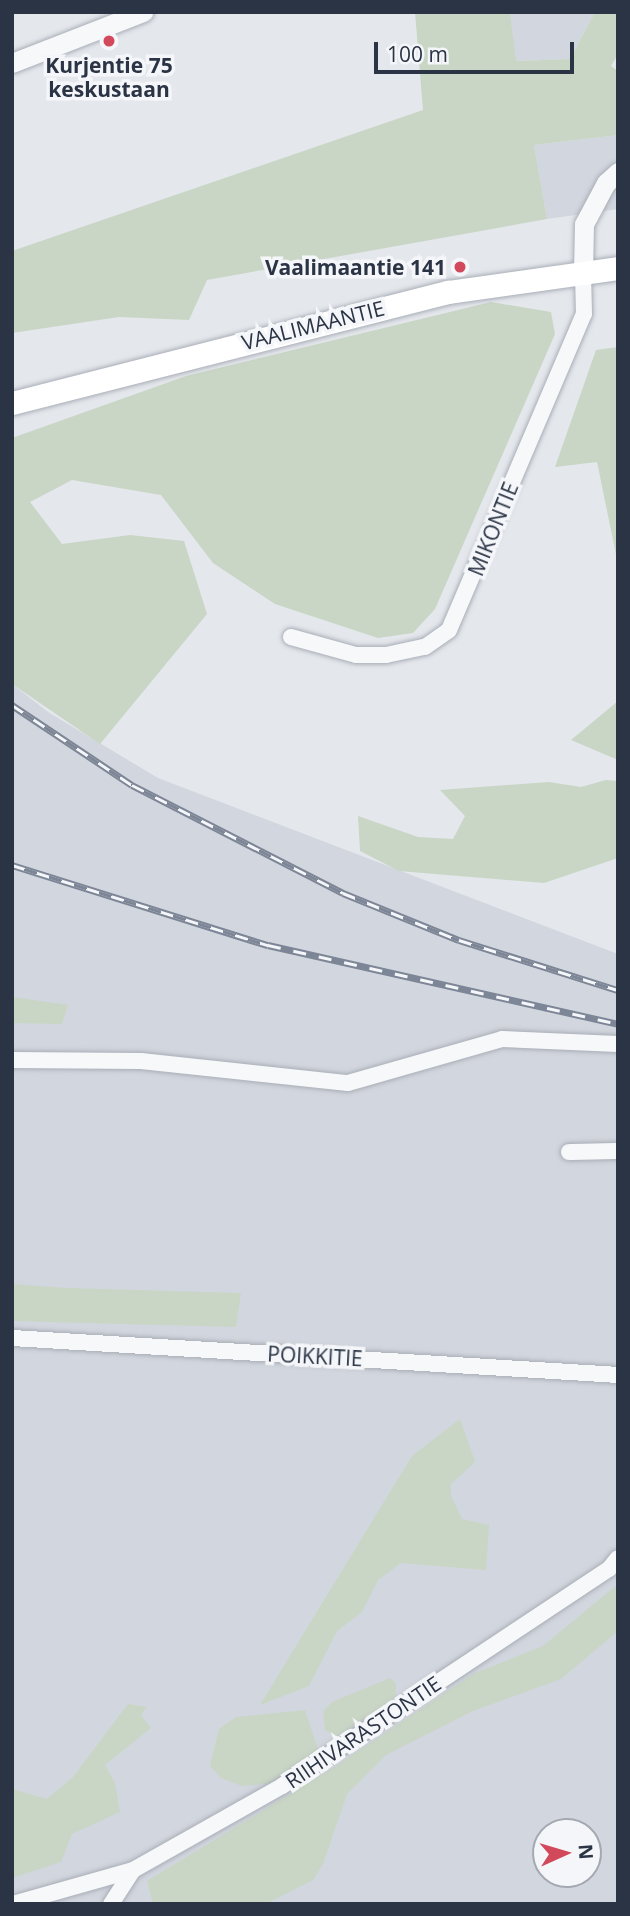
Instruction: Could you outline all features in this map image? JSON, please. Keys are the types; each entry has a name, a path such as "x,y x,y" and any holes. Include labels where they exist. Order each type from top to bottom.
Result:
{"main road":[{"name":"VAALIMAANTIE","path":"12,403 435,295 618,268"}],"street":[{"path":"12,63 143,12"},
{"path":"583,272 584,224 606,183 618,172"},
{"name":"MIKONTIE","path":"291,638 356,655 386,655 425,647 449,631 584,314 583,272"},
{"path":"12,1060 141,1061 348,1083 502,1040 618,1044"},
{"path":"569,1152 618,1150"},
{"name":"POIKKITIE","path":"12,1338 618,1375"},
{"name":"RIIHIVARASTONTIE","path":"111,1904 133,1870 282,1786 609,1569 618,1558"},
{"path":"13,1904 133,1870"}],"shaded area":[{"path":"510,12 595,12 570,59 515,61"},
{"path":"618,135 618,209 547,219 534,145"},
{"path":"12,684 48,712 158,778 618,954 618,1904 12,1904"}],"green space":[{"path":"415,12 510,12 516,61 570,59 595,12 618,12 618,54 611,66 618,71 618,135 534,145 547,219 207,280 189,320 119,317 12,333 12,251 423,110"},
{"path":"491,302 551,312 555,334 435,609 413,633 378,638 275,604 213,563 161,495 72,480 30,502 62,544 130,535 184,541 207,614 100,744 12,684 12,438 186,376"},
{"path":"618,347 618,564 597,462 555,467 596,350"},
{"path":"618,701 618,760 571,740"},
{"path":"606,780 618,781 618,858 544,883 399,871 360,851 358,816 418,837 453,839 465,816 440,790 549,782 581,787"},
{"path":"12,997 68,1005 62,1024 12,1023"},
{"path":"12,1284 241,1293 236,1327 12,1321"},
{"path":"460,1419 475,1462 451,1484 451,1496 462,1519 489,1525 486,1570 401,1563 378,1580 362,1612 337,1631 309,1686 260,1705 412,1456"},
{"path":"618,1584 618,1631 561,1679 473,1711 386,1755 347,1794 323,1864 313,1880 266,1904 153,1904 147,1881 336,1766 473,1674 543,1646"},
{"path":"390,1678 396,1683 396,1696 388,1704 336,1737 325,1730 323,1711 332,1702"},
{"path":"128,1704 147,1707 141,1715 151,1728 105,1765 115,1783 120,1812 72,1834 61,1862 12,1878 12,1789 47,1799 73,1777"},
{"path":"305,1710 319,1752 277,1783 242,1786 221,1778 210,1766 219,1729 236,1717"}],"railway":[{"path":"12,705 132,785 343,893 459,940 618,990"},
{"path":"12,865 268,945 618,1024"}],"place":[{"name":"Kurjentie 75 keskustaan","path":"109,41"},
{"name":"Vaalimaantie 141","path":"460,267"}]}
